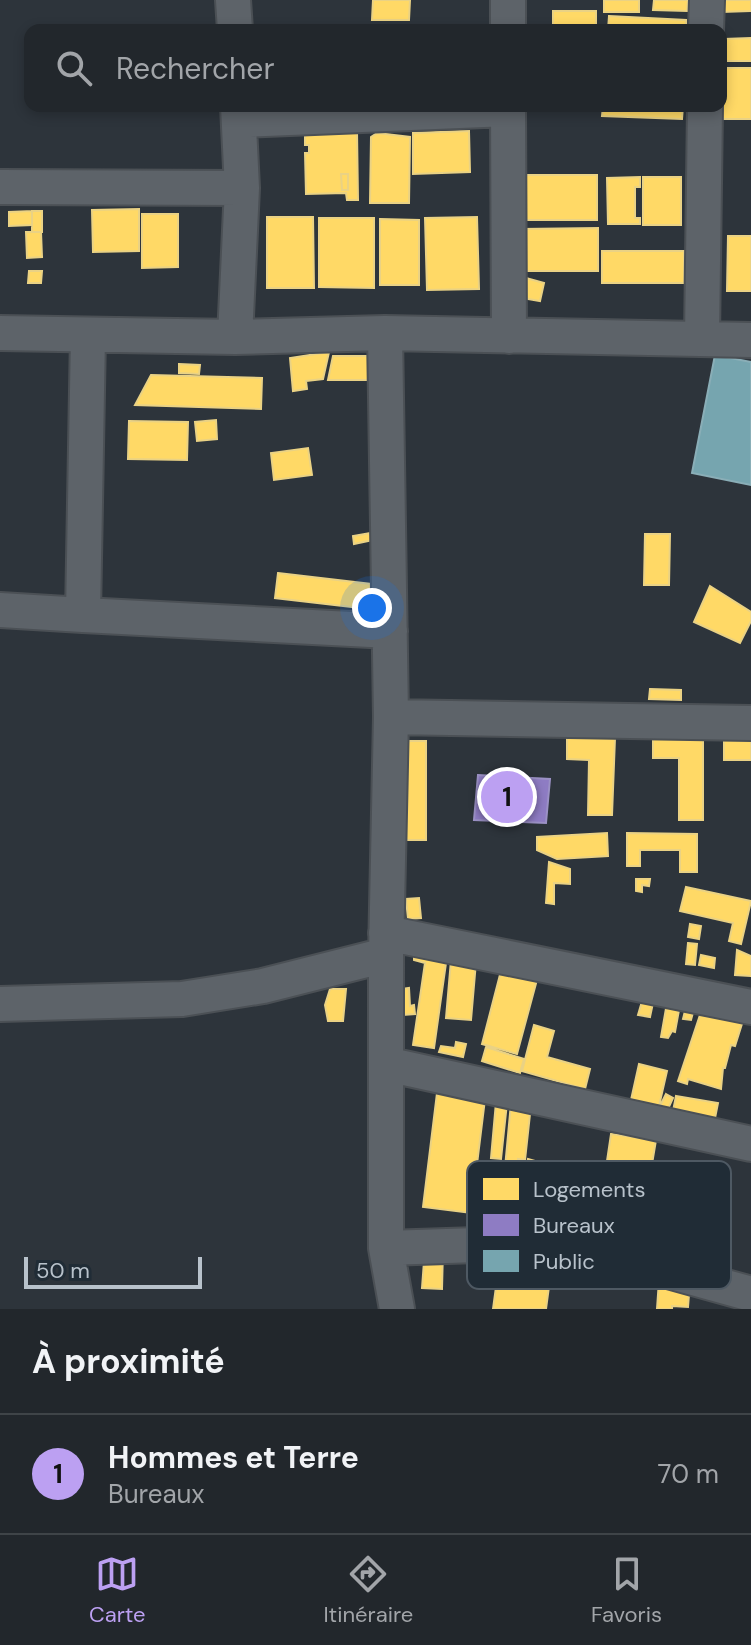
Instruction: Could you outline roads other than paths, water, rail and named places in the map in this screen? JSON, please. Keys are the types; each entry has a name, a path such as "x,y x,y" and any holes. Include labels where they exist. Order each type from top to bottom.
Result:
{"street":[{"path":"233,0 235,24"},
{"path":"508,0 508,24"},
{"path":"706,24 707,0"},
{"path":"235,337 242,188 238,113 292,112"},
{"path":"508,112 509,336"},
{"path":"702,339 705,112"},
{"path":"0,187 242,188"},
{"path":"0,333 235,337 385,333 751,340"},
{"path":"385,333 391,717 386,944 386,1248 397,1309"},
{"path":"83,615 88,335"},
{"path":"0,610 390,631"},
{"path":"391,717 751,723"},
{"path":"0,1004 182,999 263,986 386,944 751,1007"},
{"path":"386,1064 751,1144"},
{"path":"386,1248 467,1245"},
{"path":"731,1288 751,1294"}],"place":[{"name":"Hommes et Terre","path":"507,797"}]}
